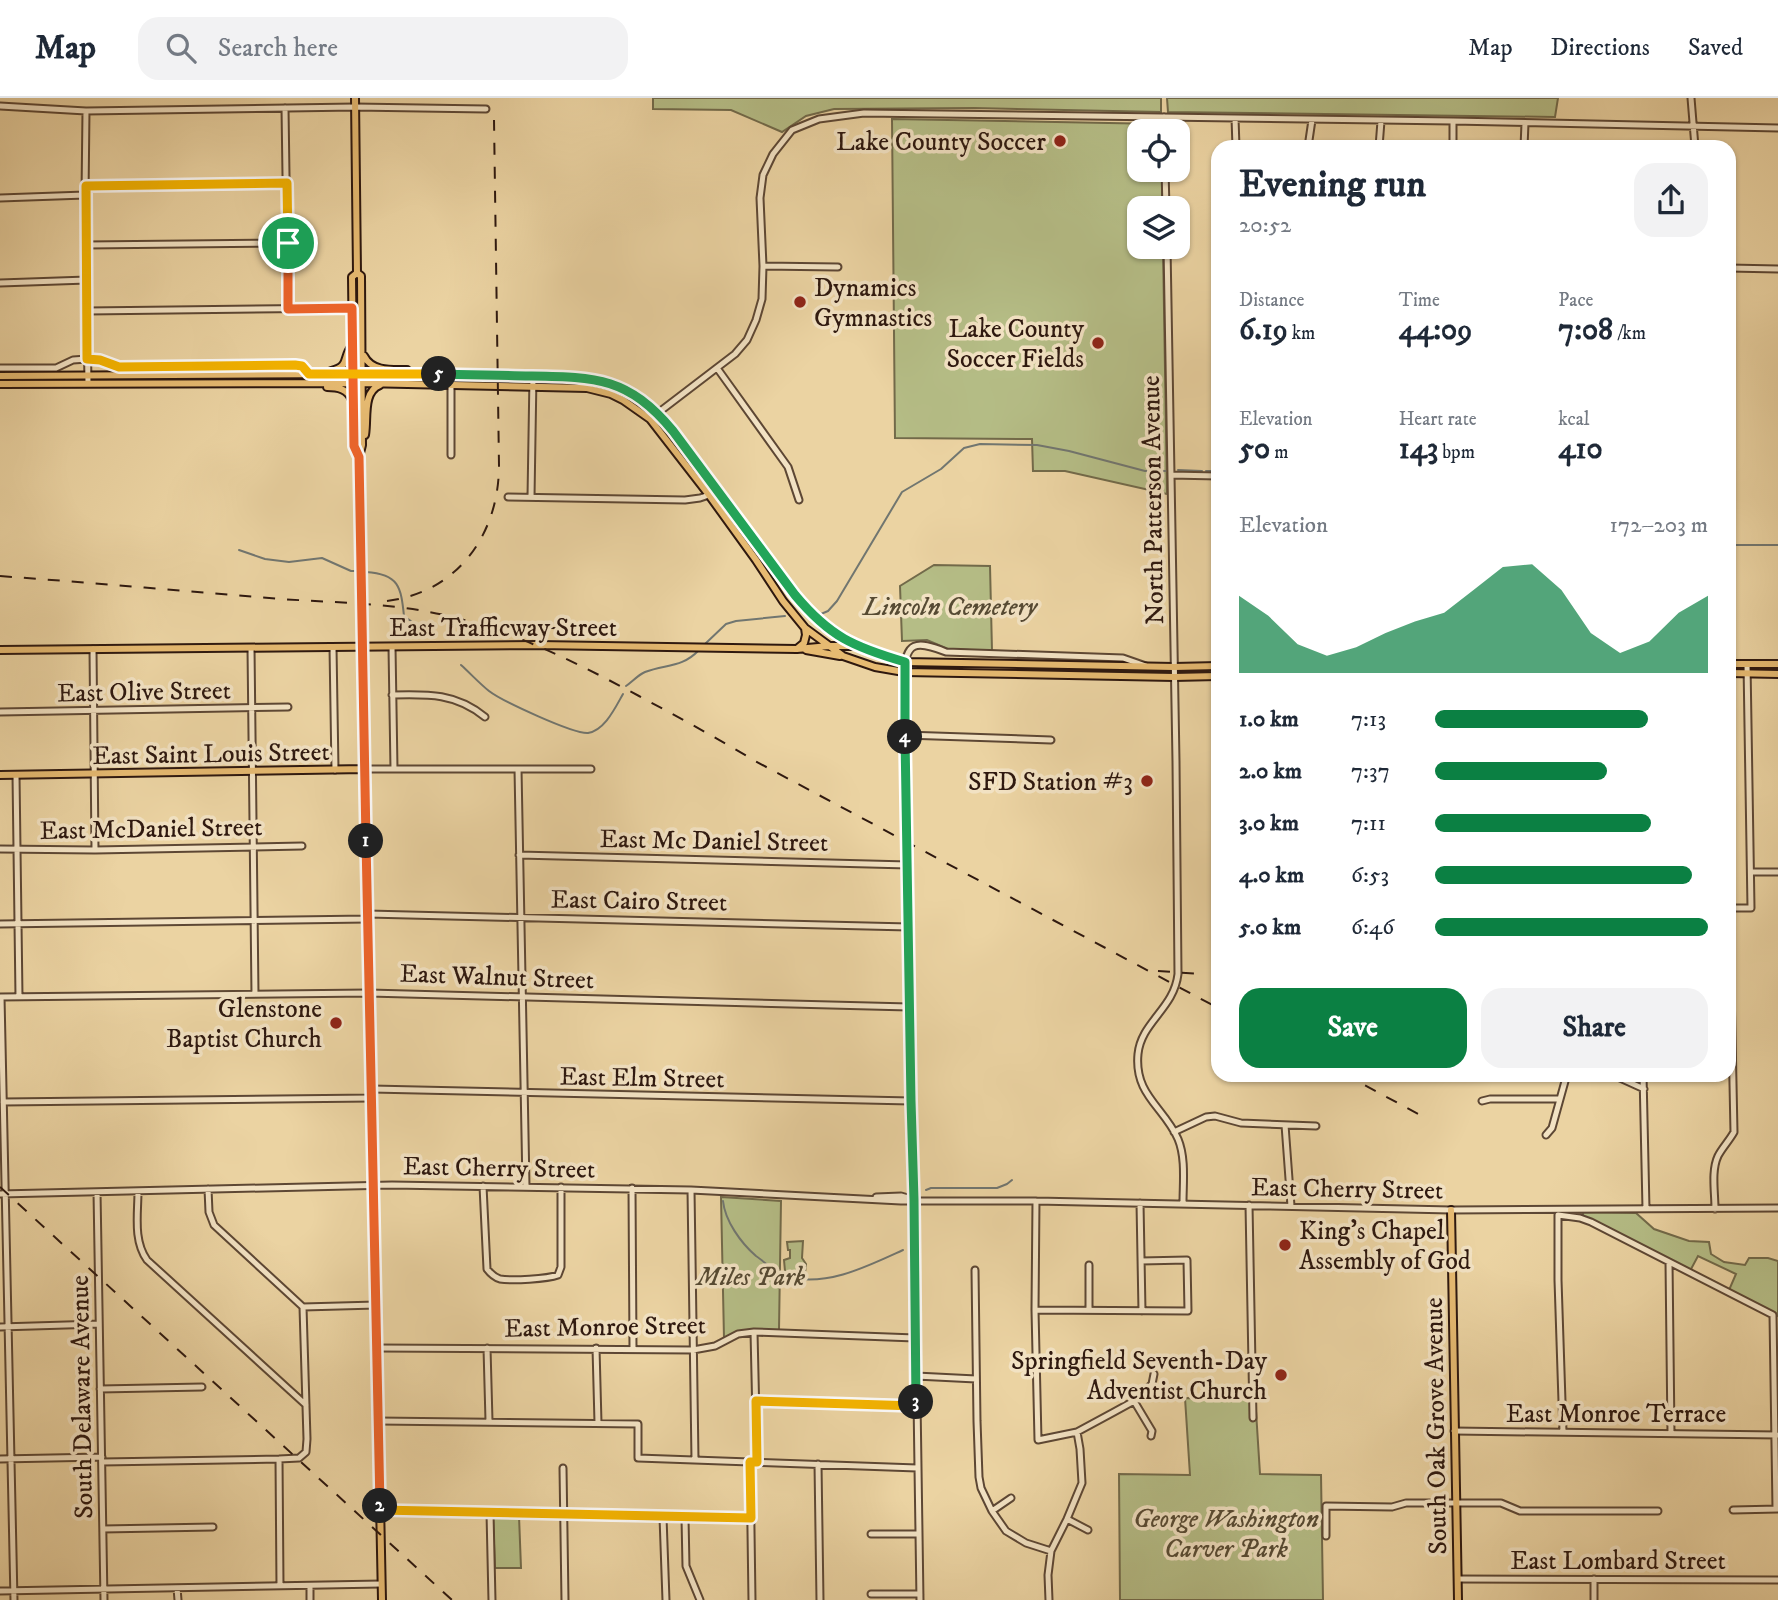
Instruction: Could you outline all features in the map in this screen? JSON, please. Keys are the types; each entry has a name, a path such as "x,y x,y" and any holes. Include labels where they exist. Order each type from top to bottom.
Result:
{"main road":[{"path":"355,98 357,273 361,276 362,444"},
{"path":"357,273 352,277 352,346 354,446 359,457"},
{"path":"319,374 340,369 352,346"},
{"path":"362,351 367,362 380,369 451,374"},
{"path":"0,376 451,374 586,377 630,392 658,413 804,606 823,625 859,647 905,662 1211,666"},
{"path":"256,383 269,387 339,388 350,394 354,405"},
{"path":"382,1600 359,457 370,392 375,386 385,383"},
{"path":"0,384 385,383 533,385 599,390 623,400 650,419 709,495 783,601 805,628 843,656 874,667 904,672 1211,676"},
{"path":"797,649 804,643 805,628"},
{"name":"East Trafficway Street","path":"0,650 595,645 797,649 859,647"},
{"name":"East Trafficway Street","path":"797,649 843,656"},
{"path":"1736,664 1778,664"},
{"path":"1736,673 1778,674"},
{"name":"East Saint Louis Street","path":"0,775 365,769"},
{"name":"South Oak Grove Avenue","path":"1451,1210 1458,1600"}],"street":[{"path":"1690,98 1694,140"},
{"path":"0,106 86,111 355,107 486,109"},
{"path":"285,108 288,309"},
{"path":"86,111 88,383"},
{"path":"650,419 735,355 747,340 757,320 761,299 763,266 760,198 763,175 773,154 792,130 819,119 864,113 1778,128"},
{"path":"1235,118 1236,140"},
{"path":"1309,140 1312,120"},
{"path":"1380,140 1381,121"},
{"path":"1453,121 1453,140"},
{"path":"1524,140 1525,123"},
{"path":"86,186 287,183"},
{"path":"0,198 85,195"},
{"path":"87,246 288,243"},
{"name":"North Patterson Avenue","path":"1167,259 1178,937 1176,986 1140,1042 1138,1069 1142,1086 1151,1102 1174,1132"},
{"path":"763,266 838,267"},
{"path":"1736,268 1778,269"},
{"path":"0,283 86,280"},
{"path":"87,311 352,308"},
{"path":"0,368 56,368 73,360 87,359 100,360 119,367 295,365 302,366 309,374"},
{"path":"717,368 788,467 799,500"},
{"path":"451,374 451,455"},
{"path":"531,497 533,376"},
{"path":"1171,475 1211,475"},
{"path":"508,497 685,500 709,495"},
{"path":"872,1594 920,1597 904,672 907,652 913,646 921,645 946,652 1123,658 1149,667"},
{"path":"333,647 335,770"},
{"path":"392,647 394,769"},
{"path":"251,648 255,994"},
{"path":"93,649 95,850"},
{"path":"1736,908 1751,908 1747,664"},
{"path":"392,695 442,696 472,708 485,717"},
{"name":"East Olive Street","path":"0,712 288,707"},
{"path":"905,735 1051,740"},
{"name":"East Saint Louis Street","path":"365,769 591,768"},
{"path":"518,769 526,1186"},
{"path":"16,775 19,997"},
{"name":"East McDaniel Street","path":"0,849 302,846"},
{"name":"East Mc Daniel Street","path":"519,855 908,864"},
{"path":"1751,872 1778,872"},
{"name":"East Cairo Street","path":"0,924 521,917 909,927"},
{"name":"East Walnut Street","path":"1,997 369,993 909,1007"},
{"path":"1,997 3,1194 9,1326 14,1600"},
{"path":"1546,1135 1552,1128 1564,1082"},
{"path":"1629,1082 1644,1089"},
{"path":"1644,1082 1646,1209"},
{"path":"1715,1209 1714,1172 1718,1157 1734,1132 1733,1082"},
{"name":"East Elm Street","path":"372,1089 911,1101"},
{"path":"2,1102 372,1098"},
{"path":"1482,1101 1559,1099"},
{"path":"1183,1203 1182,1153 1174,1132 1206,1116 1241,1123 1316,1126"},
{"path":"1285,1125 1292,1206"},
{"name":"East Cherry Street","path":"3,1194 374,1185 526,1186 871,1198 901,1196 914,1200 1558,1212 1778,1208"},
{"path":"483,1186 486,1269 500,1279 549,1278 558,1275 561,1267 561,1187"},
{"path":"632,1188 633,1348"},
{"path":"208,1189 209,1215 214,1225 303,1307 376,1305"},
{"path":"691,1190 695,1460"},
{"path":"138,1191 138,1237 147,1260 306,1405"},
{"name":"South Delaware Avenue","path":"97,1192 104,1600"},
{"path":"1036,1201 1038,1440 1077,1432 1133,1401 1152,1384 1154,1374"},
{"path":"1140,1203 1142,1311"},
{"path":"1249,1205 1253,1418"},
{"path":"1563,1432 1558,1212 1591,1222 1773,1315 1777,1509 1733,1510"},
{"path":"1035,1310 1188,1311 1187,1260 1141,1261"},
{"path":"1669,1262 1671,1433"},
{"path":"1089,1265 1089,1310"},
{"path":"975,1270 981,1488 1006,1531 1026,1543 1051,1551"},
{"path":"0,1459 279,1459 303,1455 307,1446 303,1307"},
{"path":"0,1327 99,1324"},
{"path":"752,1600 751,1518 756,1401 754,1332"},
{"name":"East Monroe Street","path":"377,1348 693,1350 715,1346 738,1334 754,1332 915,1338"},
{"path":"487,1348 489,1421"},
{"path":"596,1348 598,1423"},
{"path":"916,1377 976,1379"},
{"path":"100,1389 202,1387"},
{"path":"756,1401 916,1406"},
{"path":"1133,1401 1152,1431 1151,1436"},
{"path":"378,1421 638,1424 638,1458 917,1468"},
{"path":"1049,1600 1051,1551 1082,1482 1077,1432"},
{"name":"East Monroe Terrace","path":"1454,1432 1777,1434"},
{"path":"279,1459 280,1586"},
{"path":"818,1464 820,1600"},
{"path":"563,1468 565,1600"},
{"path":"992,1511 1011,1498"},
{"path":"1326,1536 1326,1506 1392,1507 1406,1503 1501,1503 1520,1511 1658,1511"},
{"path":"380,1510 751,1518"},
{"path":"490,1513 492,1600"},
{"path":"663,1517 666,1600"},
{"path":"685,1518 686,1566 701,1600"},
{"path":"1067,1519 1088,1530"},
{"path":"103,1530 213,1527"},
{"path":"871,1534 918,1534"},
{"name":"East Lombard Street","path":"1458,1578 1778,1580"},
{"path":"1594,1579 1594,1600"},
{"path":"0,1591 381,1584"},
{"path":"310,1586 310,1600"},
{"path":"177,1588 178,1600"}],"green space":[{"path":"653,98 1161,98 1161,112 974,108 834,109 806,116 782,132 731,110 653,109"},
{"path":"1167,98 1558,98 1555,117 1168,112"},
{"path":"892,119 1127,123 1127,182 1162,182 1162,196 1127,196 1127,259 1163,259 1167,494 1065,471 1033,471 1032,439 895,438"},
{"name":"Lincoln Cemetery","path":"934,565 990,566 992,651 948,649 927,640 902,641 900,586"},
{"name":"Miles Park","path":"721,1197 781,1201 779,1330 743,1331 724,1338"},
{"path":"1583,1212 1636,1213 1654,1229 1689,1241 1709,1242 1711,1254 1724,1262 1745,1265 1749,1258 1778,1261 1778,1316 1729,1290 1736,1274 1698,1256 1690,1271 1583,1217"},
{"path":"803,1241 805,1273 787,1274 784,1260 790,1258 790,1250 787,1242"},
{"name":"George Washington Carver Park","path":"1185,1398 1249,1399 1256,1411 1260,1474 1321,1475 1323,1600 1120,1600 1119,1474 1190,1475"},
{"path":"495,1516 519,1516 521,1568 495,1568"}],"waterway":[{"path":"821,614 837,601 902,492 941,469 964,448 980,444 1037,445 1145,471 1166,471"},
{"path":"1178,470 1202,471"},
{"path":"1206,471 1211,471"},
{"path":"1736,545 1778,545"},
{"path":"239,550 265,559 289,562 322,558 351,571 360,571"},
{"path":"366,572 392,579 399,590 404,616 431,636"},
{"path":"705,644 726,624 785,616"},
{"path":"626,686 645,672 680,663 699,650"},
{"path":"461,665 496,696 580,732 588,733 600,728 623,694"},
{"path":"926,1190 997,1188 1012,1180"},
{"path":"723,1201 730,1224 745,1245 771,1268 788,1277 832,1277 862,1268 903,1250"}],"railway":[{"path":"387,601 435,586 454,572 483,536 492,514 499,465 494,120"},
{"path":"0,576 396,607 441,614 510,635 554,653 618,685 1211,1004"},
{"path":"502,627 592,629"},
{"path":"1158,971 1200,974"},
{"path":"1359,1082 1422,1116"},
{"path":"0,1187 452,1600"}],"place":[{"name":"Lake County Soccer","path":"1060,141"},
{"name":"Dynamics Gymnastics","path":"800,302"},
{"name":"Lake County Soccer Fields","path":"1098,343"},
{"name":"SFD Station #3","path":"1147,781"},
{"name":"Glenstone Baptist Church","path":"336,1023"},
{"name":"King's Chapel Assembly of God","path":"1285,1245"},
{"name":"Springfield Seventh-Day Adventist Church","path":"1281,1375"}],"route":[{"path":"288,243 287,183 86,186 87,359 100,360 119,367 295,365 302,366 309,374 353,374 451,374 569,376 596,379 619,387 646,402 658,413 813,616 841,638 859,647 905,662 916,1406 756,1401 757,1462 750,1462 751,1518 380,1510 359,457 354,446 353,388 353,374 353,367 352,346 352,308 288,309 288,243"}]}
